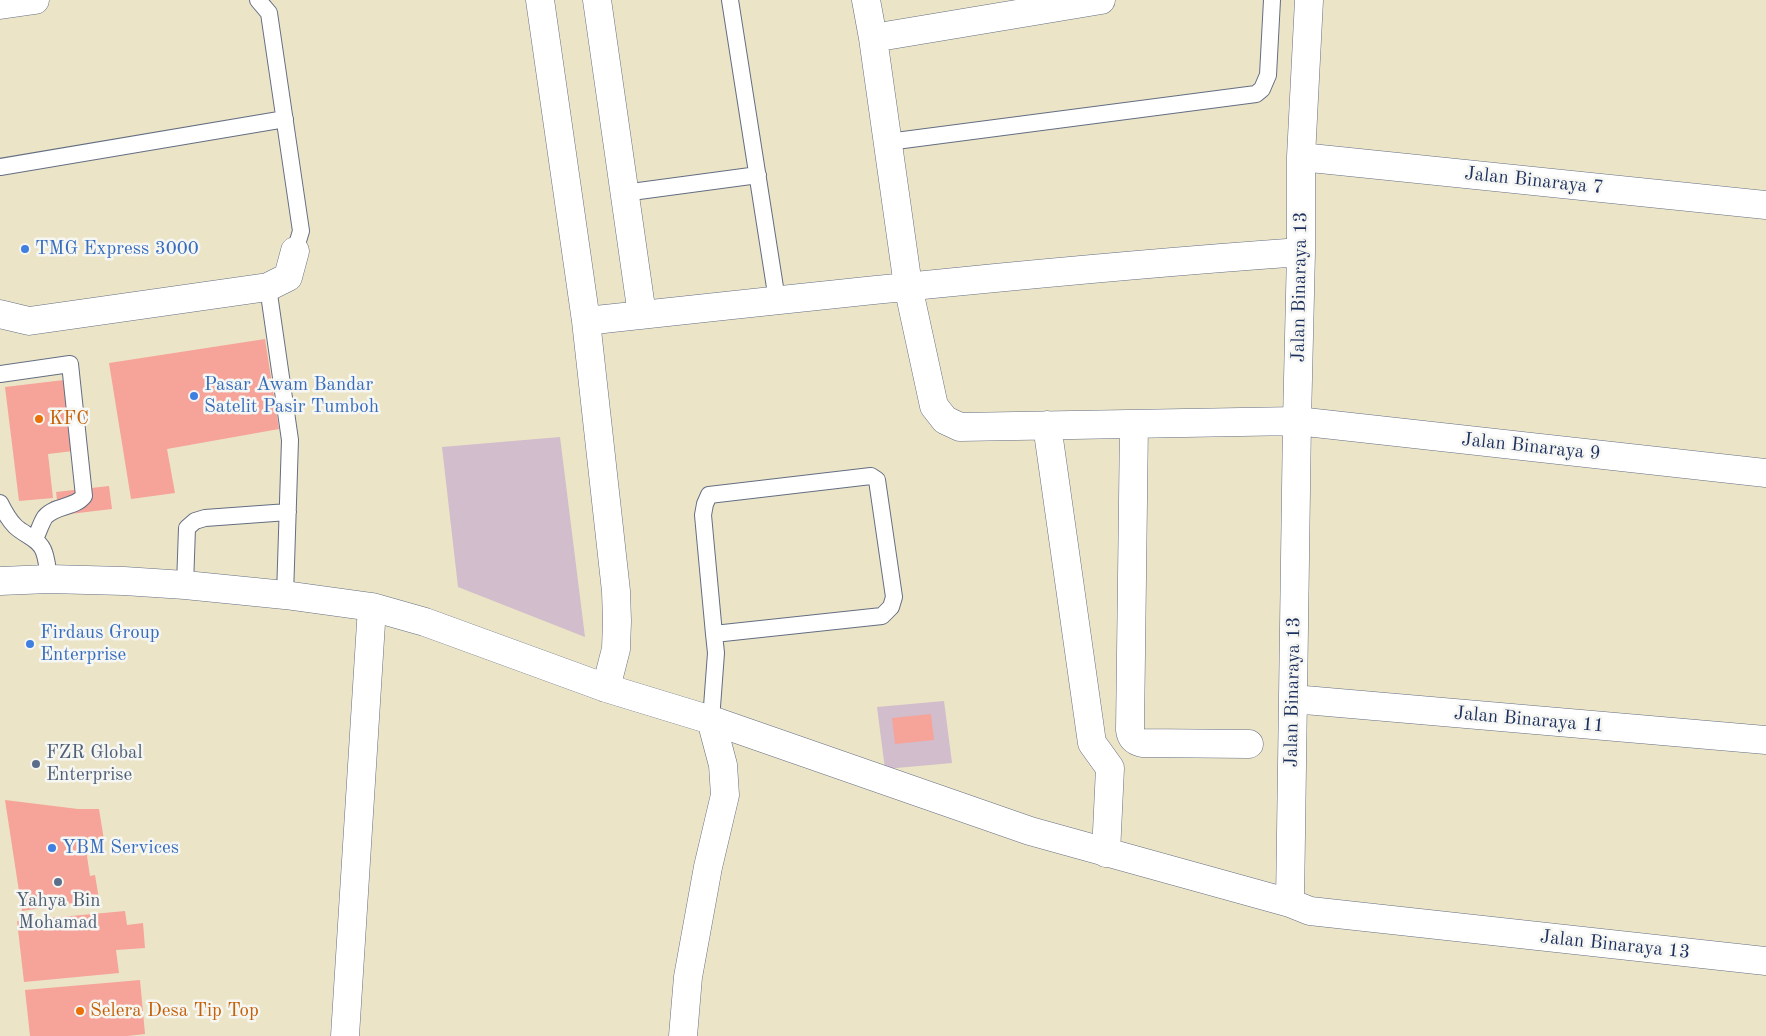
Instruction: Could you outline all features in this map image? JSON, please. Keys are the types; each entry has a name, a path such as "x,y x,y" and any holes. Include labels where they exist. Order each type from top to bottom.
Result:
{"street":[{"path":"0,5 35,0"},
{"path":"540,0 586,322 616,591 618,621 616,649 606,688"},
{"path":"597,0 642,315"},
{"name":"Jalan Binaraya 9","path":"866,0 908,286 934,406 945,420 960,427 1297,421 1766,473"},
{"path":"873,38 1101,0"},
{"name":"Jalan Binaraya 13","path":"1309,0 1301,157 1290,903 1310,911 1766,961"},
{"name":"Jalan Binaraya 7","path":"1301,157 1766,205"},
{"path":"0,314 29,321 268,287 288,277 294,251"},
{"path":"586,322 908,286 1301,252"},
{"path":"1134,424 1131,737 1136,742 1142,743 1249,744"},
{"path":"1047,425 1092,743 1110,768"},
{"path":"0,581 49,579 186,585 285,595 372,607 425,622 606,688 711,720 1030,831 1106,854 1290,903"},
{"path":"345,1036 372,607"},
{"name":"Jalan Binaraya 11","path":"1293,699 1766,740"},
{"path":"683,1036 688,977 708,867 725,795 723,765 711,720"},
{"path":"1106,854 1110,768 1131,737"}],"lane":[{"path":"258,0 269,13 301,231 294,251"},
{"path":"730,0 777,300"},
{"path":"888,142 1256,94 1262,89 1268,76 1272,0"},
{"path":"0,167 284,119"},
{"path":"624,192 758,175"},
{"path":"268,287 290,440 285,595"},
{"path":"0,374 70,364 84,496 79,501 51,513 45,518 35,539"},
{"path":"711,720 716,653 714,634 703,515 709,495 871,476 877,480 894,597 891,608 882,616 714,634"},
{"path":"0,503 6,515 15,526 24,534 35,539 44,550 49,579"},
{"path":"186,585 187,528 195,521 206,518 288,512"}],"shaded area":[{"path":"560,437 585,637 458,587 442,447"},
{"path":"944,701 952,763 885,769 877,707"}],"building":[{"name":"Pasar Awam Bandar Satelit Pasir Tumboh","path":"265,339 279,429 167,449 175,493 131,499 109,363"},
{"name":"KFC","path":"64,380 73,451 48,454 53,498 19,501 5,387"},
{"path":"109,486 112,509 53,516 51,501 57,500 56,492"},
{"path":"931,714 934,740 895,744 892,718"},
{"path":"5,800 78,809 99,809 104,840 85,843 90,876 95,875 99,899 22,911"},
{"path":"125,911 127,925 143,923 145,948 116,950 119,973 24,982 17,921"},
{"path":"140,980 145,1034 127,1036 30,1036 25,990"}],"place":[{"name":"TMG Express 3000","path":"25,249"},
{"name":"Pasar Awam Bandar Satelit Pasir Tumboh","path":"194,396"},
{"name":"KFC","path":"39,419"},
{"name":"Firdaus Group Enterprise","path":"30,644"},
{"name":"FZR Global Enterprise","path":"36,764"},
{"name":"YBM Services","path":"52,848"},
{"name":"Yahya Bin Mohamad","path":"58,882"},
{"name":"Selera Desa Tip Top","path":"80,1011"}]}
